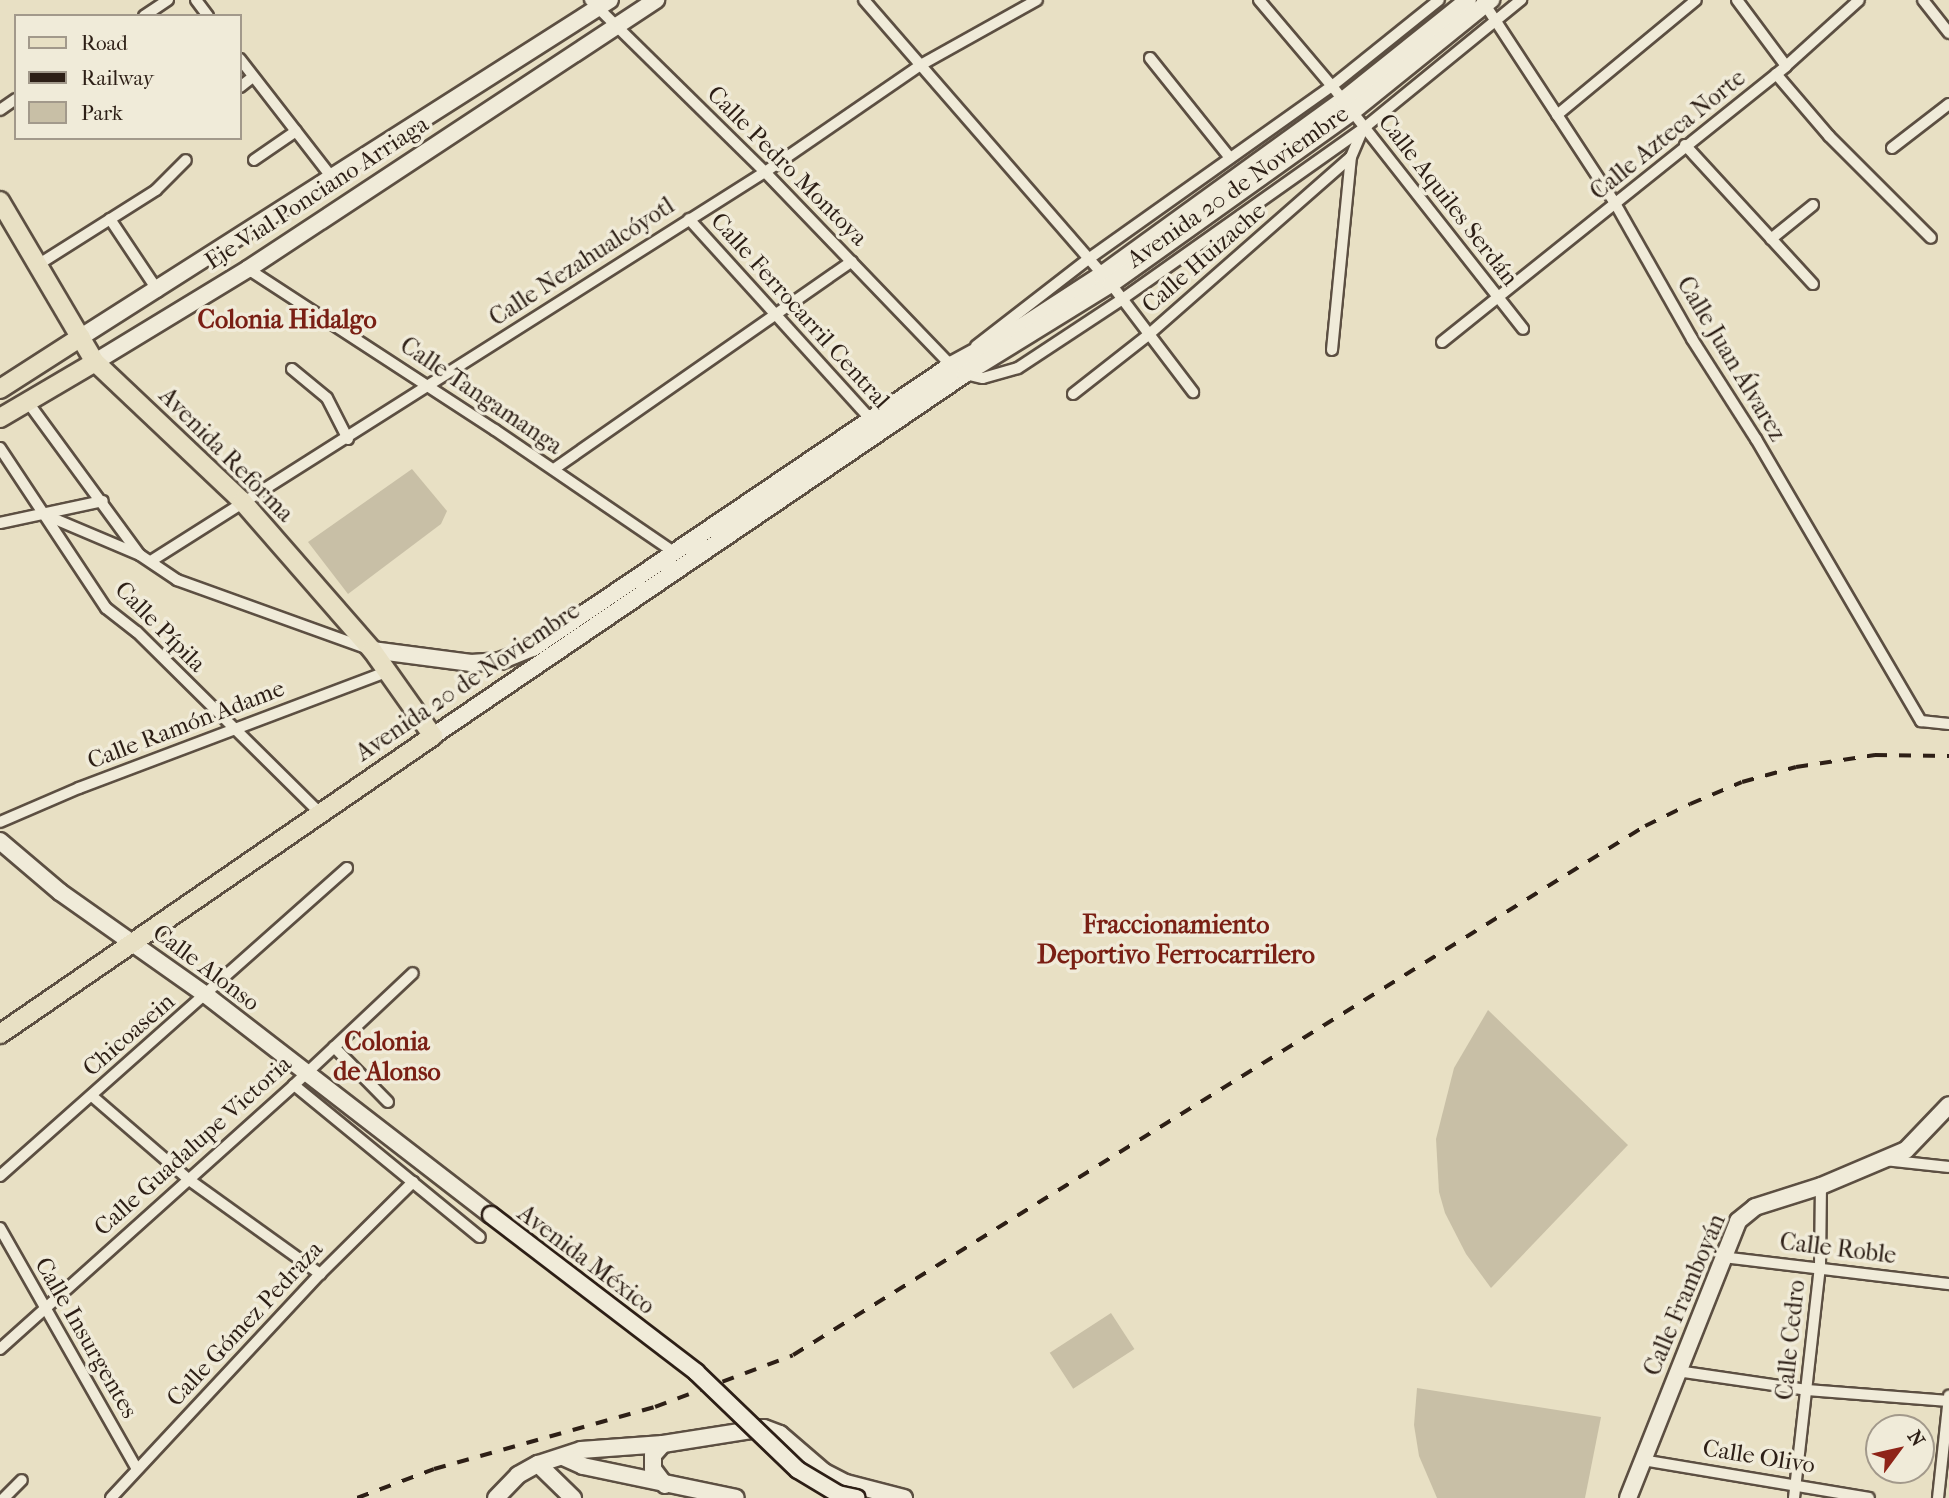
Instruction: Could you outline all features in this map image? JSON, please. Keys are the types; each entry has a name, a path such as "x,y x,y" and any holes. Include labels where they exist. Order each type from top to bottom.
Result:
{"main road":[{"name":"Eje Vial Ponciano Arriaga","path":"0,418 248,269 656,0"},
{"name":"Avenida 20 de Noviembre","path":"1348,106 1468,0"},
{"name":"Avenida 20 de Noviembre","path":"372,650 471,663 500,661 533,648 674,552 958,370 1106,280 1348,106 1486,2"},
{"name":"Eje Vial Ponciano Arriaga","path":"0,389 333,179 599,3"},
{"name":"Avenida Reforma","path":"0,201 95,362 242,501 389,671 432,736"},
{"name":"Avenida 20 de Noviembre","path":"958,370 968,355 1106,280"},
{"name":"Avenida 20 de Noviembre","path":"0,1034 135,943 319,812 688,562 876,425"},
{"name":"Calle Alonso","path":"0,841 60,892 206,995 383,1133"},
{"name":"Calle Framboyán","path":"1628,1498 1738,1220 1746,1212 1885,1160 1915,1142 1949,1105"},
{"name":"Avenida México","path":"383,1133 696,1372 798,1470 838,1494 857,1498"},
{"path":"496,1498 518,1475 538,1464 581,1450 663,1444 764,1428 780,1434 824,1472 846,1483 904,1498"},
{"path":"663,1444 653,1455 653,1469 665,1485"},
{"path":"564,1457 583,1466 736,1498"},
{"path":"538,1464 570,1497"}],"street":[{"path":"147,14 168,0"},
{"path":"864,0 1106,280 1193,392"},
{"name":"Calle Nezahualcóyotl","path":"151,561 242,501 348,439 765,172 919,66 1037,0"},
{"name":"Calle Aquiles Serdán","path":"1259,0 1332,86 1523,329"},
{"name":"Avenida 20 de Noviembre","path":"968,355 995,329 1087,260 1332,86 1439,0"},
{"name":"Avenida 20 de Noviembre","path":"958,370 983,378 1018,368 1121,300 1364,128 1521,0"},
{"path":"1557,115 1696,0"},
{"path":"1737,0 1786,66"},
{"name":"Calle Azteca Norte","path":"1442,342 1786,66 1859,0"},
{"path":"1923,0 1949,33"},
{"name":"Calle Juan Álvarez","path":"1486,2 1495,23 1616,205 1692,339 1756,439 1921,721 1949,724"},
{"name":"Calle Pedro Montoya","path":"599,3 616,26 765,172 958,370"},
{"path":"1150,58 1230,159"},
{"path":"242,62 333,179"},
{"path":"1776,74 1829,136 1931,239"},
{"path":"242,85 253,77"},
{"path":"1892,148 1949,104"},
{"path":"1332,350 1351,156 1364,128"},
{"path":"254,160 296,131"},
{"path":"1685,145 1813,284"},
{"name":"Calle Huizache","path":"1073,394 1147,336 1351,156"},
{"path":"36,265 156,190 186,160"},
{"path":"1771,239 1814,205"},
{"path":"110,219 158,291"},
{"name":"Calle Ferrocarril Central","path":"689,219 876,425"},
{"path":"554,469 852,261"},
{"name":"Calle Tangamanga","path":"248,269 554,469 688,562"},
{"path":"292,369 327,398 348,439"},
{"path":"27,401 103,501 140,555"},
{"name":"Calle Pípila","path":"0,448 106,608 137,632 319,812"},
{"path":"0,523 103,501"},
{"path":"43,514 140,555 177,580 372,650"},
{"name":"Calle Ramón Adame","path":"0,822 233,729 389,671"},
{"name":"Chicoasein","path":"0,1176 347,868"},
{"name":"Calle Guadalupe Victoria","path":"0,1349 294,1085 413,973"},
{"path":"334,1047 388,1102"},
{"path":"294,1085 480,1237"},
{"path":"92,1096 188,1179 320,1274"},
{"path":"1885,1160 1949,1167"},
{"name":"Calle Gómez Pedraza","path":"111,1498 320,1274 412,1181"},
{"name":"Calle Cedro","path":"1794,1498 1820,1266 1821,1186"},
{"name":"Calle Insurgentes","path":"0,1228 137,1469"},
{"name":"Calle Roble","path":"1722,1257 1820,1266 1949,1284"},
{"path":"1677,1371 1807,1390 1949,1401"},
{"path":"1938,1498 1949,1394"},
{"name":"Calle Olivo","path":"1642,1460 1868,1498"},
{"path":"4,1498 22,1480"}],"green space":[{"path":"412,469 447,511 441,524 348,594 308,542"},
{"path":"1488,1010 1628,1145 1491,1288 1466,1254 1445,1213 1439,1192 1436,1139 1454,1068"},
{"path":"1111,1313 1134,1349 1073,1389 1050,1353"},
{"path":"1417,1388 1601,1417 1585,1498 1437,1498 1419,1456 1414,1425"}],"railway":[{"path":"357,1498 434,1469 655,1407 793,1355 1645,826 1690,804 1742,782 1796,767 1875,755 1949,756"}],"district":[{"name":"Colonia Hidalgo","path":"287,320"},
{"name":"Fraccionamiento Deportivo Ferrocarrilero","path":"1176,940"},
{"name":"Colonia de Alonso","path":"387,1057"}]}
